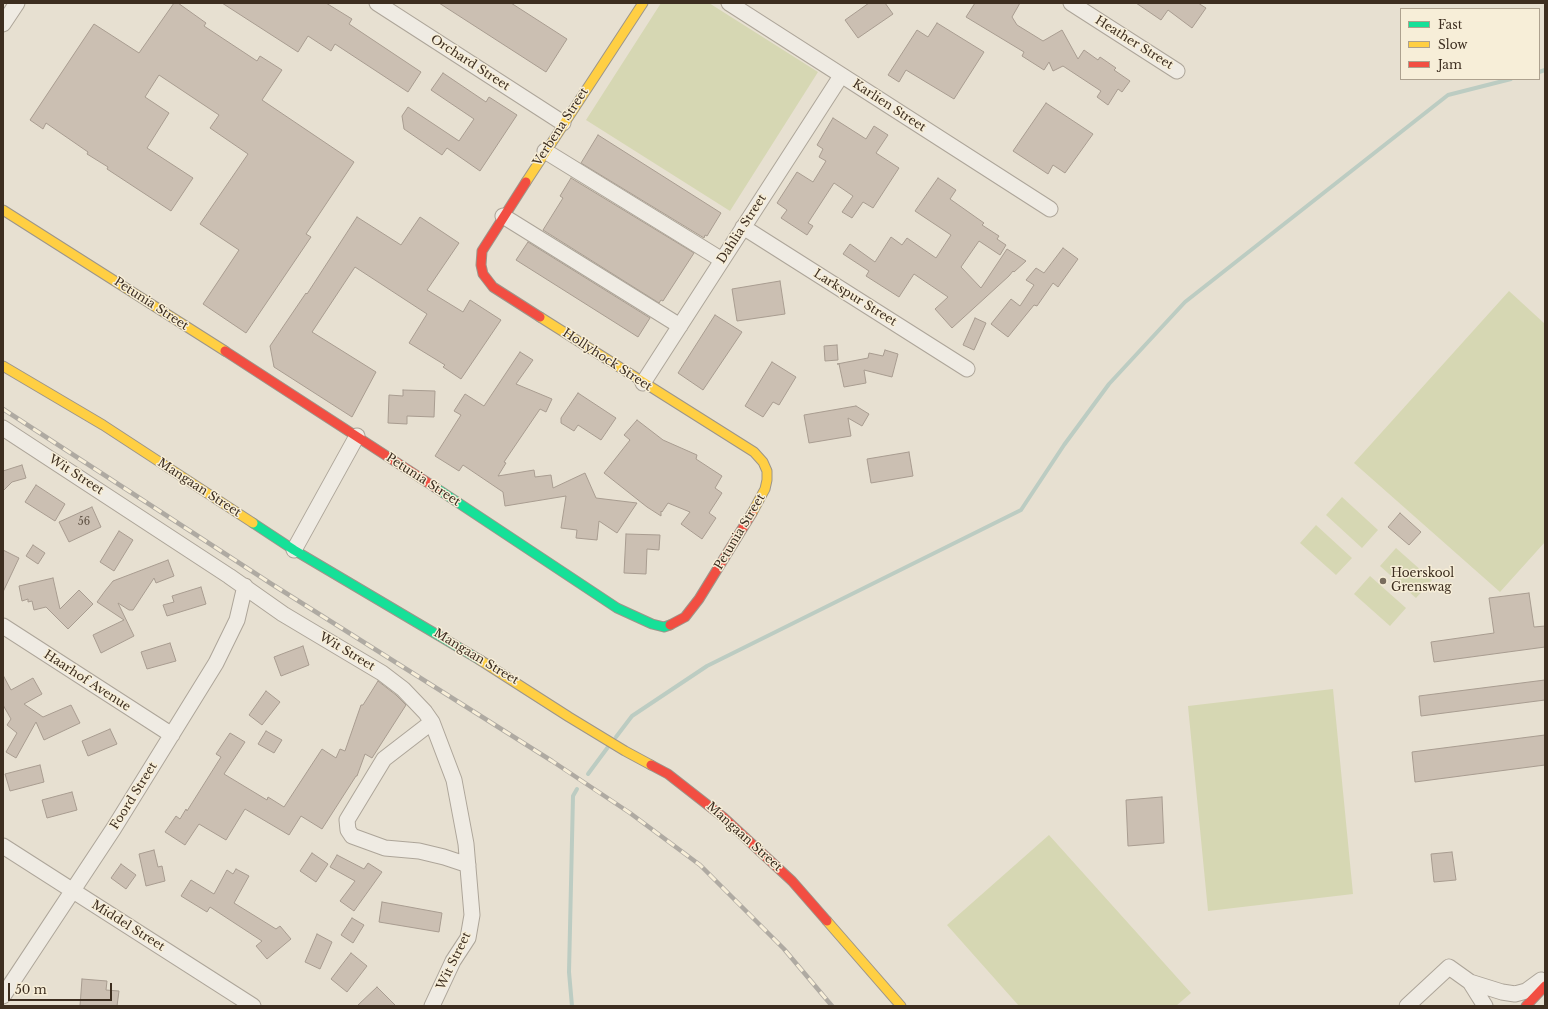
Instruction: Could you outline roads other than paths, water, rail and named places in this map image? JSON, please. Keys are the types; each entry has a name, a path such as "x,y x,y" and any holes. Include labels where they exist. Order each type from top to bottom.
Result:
{"street":[{"path":"3,24 17,3"},
{"name":"Orchard Street","path":"377,3 563,123"},
{"name":"Verbena Street","path":"482,252 503,216 563,123 643,3"},
{"name":"Karlien Street","path":"729,3 1050,209"},
{"name":"Heather Street","path":"1071,3 1177,70"},
{"name":"Dahlia Street","path":"643,383 841,76"},
{"path":"545,151 722,260"},
{"name":"Petunia Street","path":"3,210 357,436 617,608 637,619 652,624 664,627 685,617 699,599 759,502 766,489 767,471 763,462 754,452"},
{"path":"503,216 680,326"},
{"name":"Larkspur Street","path":"743,227 967,369"},
{"name":"Hollyhock Street","path":"482,252 481,265 483,274 493,286 643,383 754,452"},
{"name":"Mangaan Street","path":"3,366 103,426 294,550 445,638 625,751 668,774 757,846 792,880 901,1006"},
{"name":"Wit Street","path":"3,428 245,586 283,614 382,673 417,702 432,722 454,780 466,844 472,915 468,938 452,962 432,1006"},
{"path":"294,550 357,436"},
{"name":"Foord Street","path":"3,996 114,828 216,663 237,620 245,586"},
{"name":"Haarhof Avenue","path":"3,626 172,735"},
{"path":"432,722 384,759 347,820 348,830 352,836 385,848 444,857 468,865"},
{"name":"Middel Street","path":"3,846 253,1006"},
{"path":"1408,1006 1449,967 1470,982 1502,992 1515,994 1526,991 1545,978"},
{"path":"1470,982 1485,1006"},
{"path":"1526,1006 1545,986"}],"waterway":[{"path":"1540,72 1545,70"},
{"path":"616,737 632,716 707,666 1021,510 1064,445 1109,384 1185,302 1448,95 1507,80"},
{"path":"588,774 608,747"},
{"path":"572,1006 569,972 573,796 577,789"}],"railway":[{"path":"3,409 270,583 552,761 630,813 700,865 784,949 832,1006"}],"place":[{"name":"Hoerskool Grenswag","path":"1383,581"}]}
